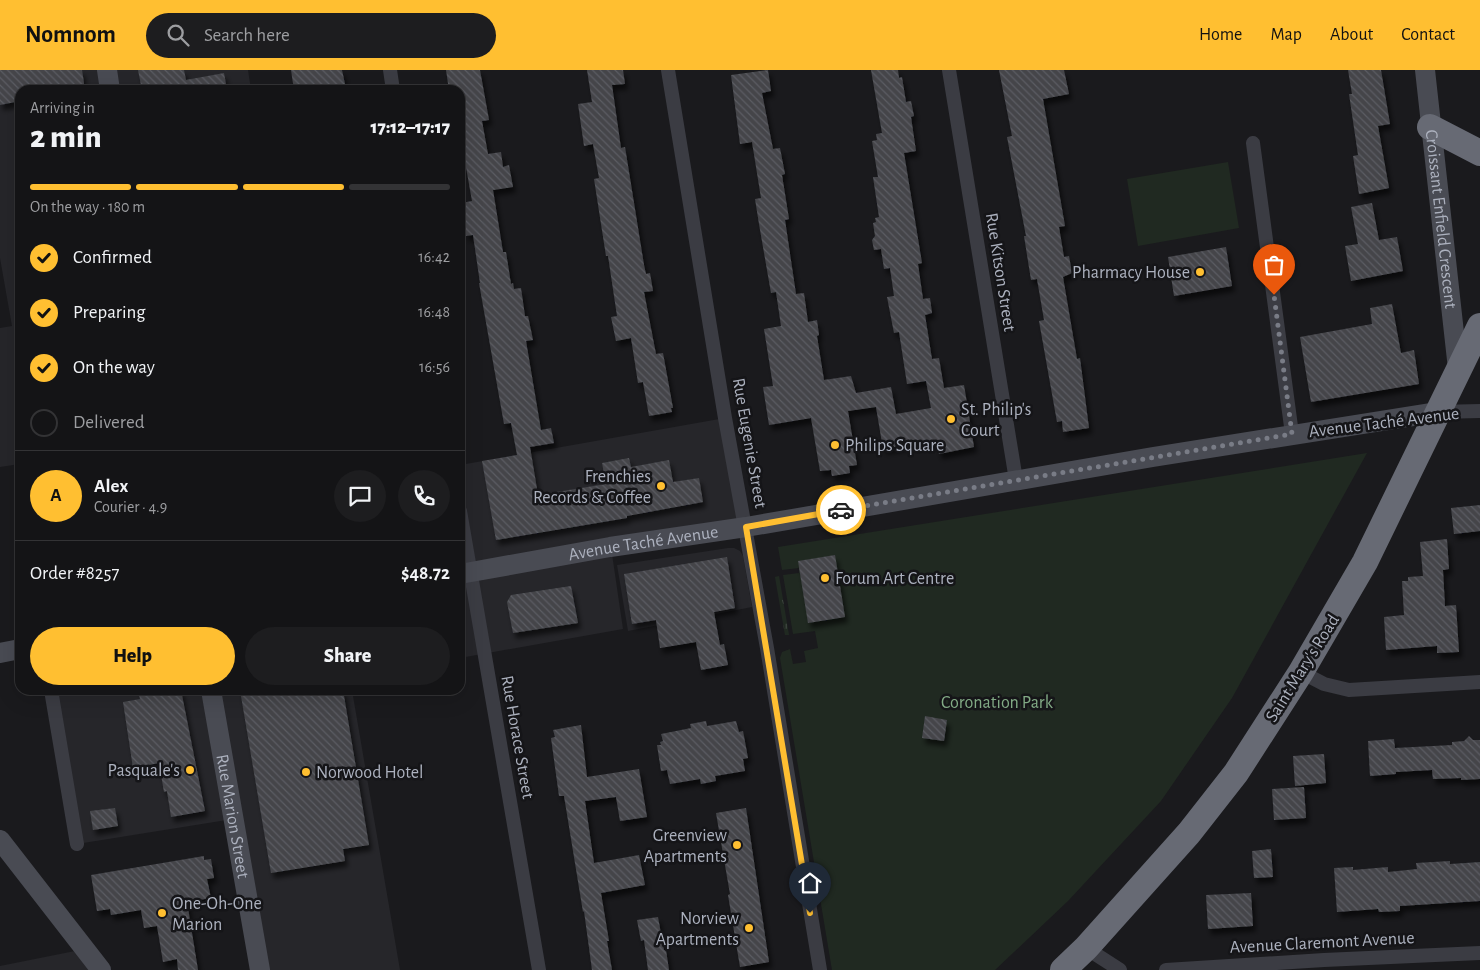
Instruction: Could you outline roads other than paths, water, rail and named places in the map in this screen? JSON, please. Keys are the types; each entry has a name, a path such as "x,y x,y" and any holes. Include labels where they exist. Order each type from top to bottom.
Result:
{"highway":[{"path":"1430,126 1480,153"},
{"name":"Saint Mary's Road","path":"1063,970 1086,948 1189,833 1236,772 1301,672 1365,562 1480,326"}],"street":[{"path":"107,70 109,85"},
{"path":"390,70 392,85"},
{"name":"Rue Eugenie Street","path":"668,70 820,970"},
{"name":"Rue Kitson Street","path":"949,70 1016,480"},
{"name":"Croissant Enfield Crescent","path":"1425,70 1458,369"},
{"path":"1253,143 1292,434"},
{"name":"Avenue Taché Avenue","path":"465,574 610,547 746,527 1292,434 1438,412 1480,411"},
{"name":"Rue Horace Street","path":"465,574 539,970"},
{"path":"0,653 15,650"},
{"path":"1301,672 1324,684 1349,690 1480,682"},
{"path":"53,695 77,844"},
{"name":"Rue Marion Street","path":"212,695 260,970"},
{"path":"0,840 101,970"},
{"path":"1086,948 1120,970"},
{"name":"Avenue Claremont Avenue","path":"1166,970 1480,953"}],"place":[{"name":"Pharmacy House","path":"1200,272"},
{"name":"St. Philip's Court","path":"951,419"},
{"name":"Philips Square","path":"835,445"},
{"name":"Frenchies Records & Coffee","path":"661,486"},
{"name":"Forum Art Centre","path":"825,578"},
{"name":"Pasquale's","path":"190,770"},
{"name":"Norwood Hotel","path":"306,772"},
{"name":"Greenview Apartments","path":"737,845"},
{"name":"One-Oh-One Marion","path":"162,913"},
{"name":"Norview Apartments","path":"749,928"}],"park label":[{"name":"Coronation Park","path":"997,702"}]}
